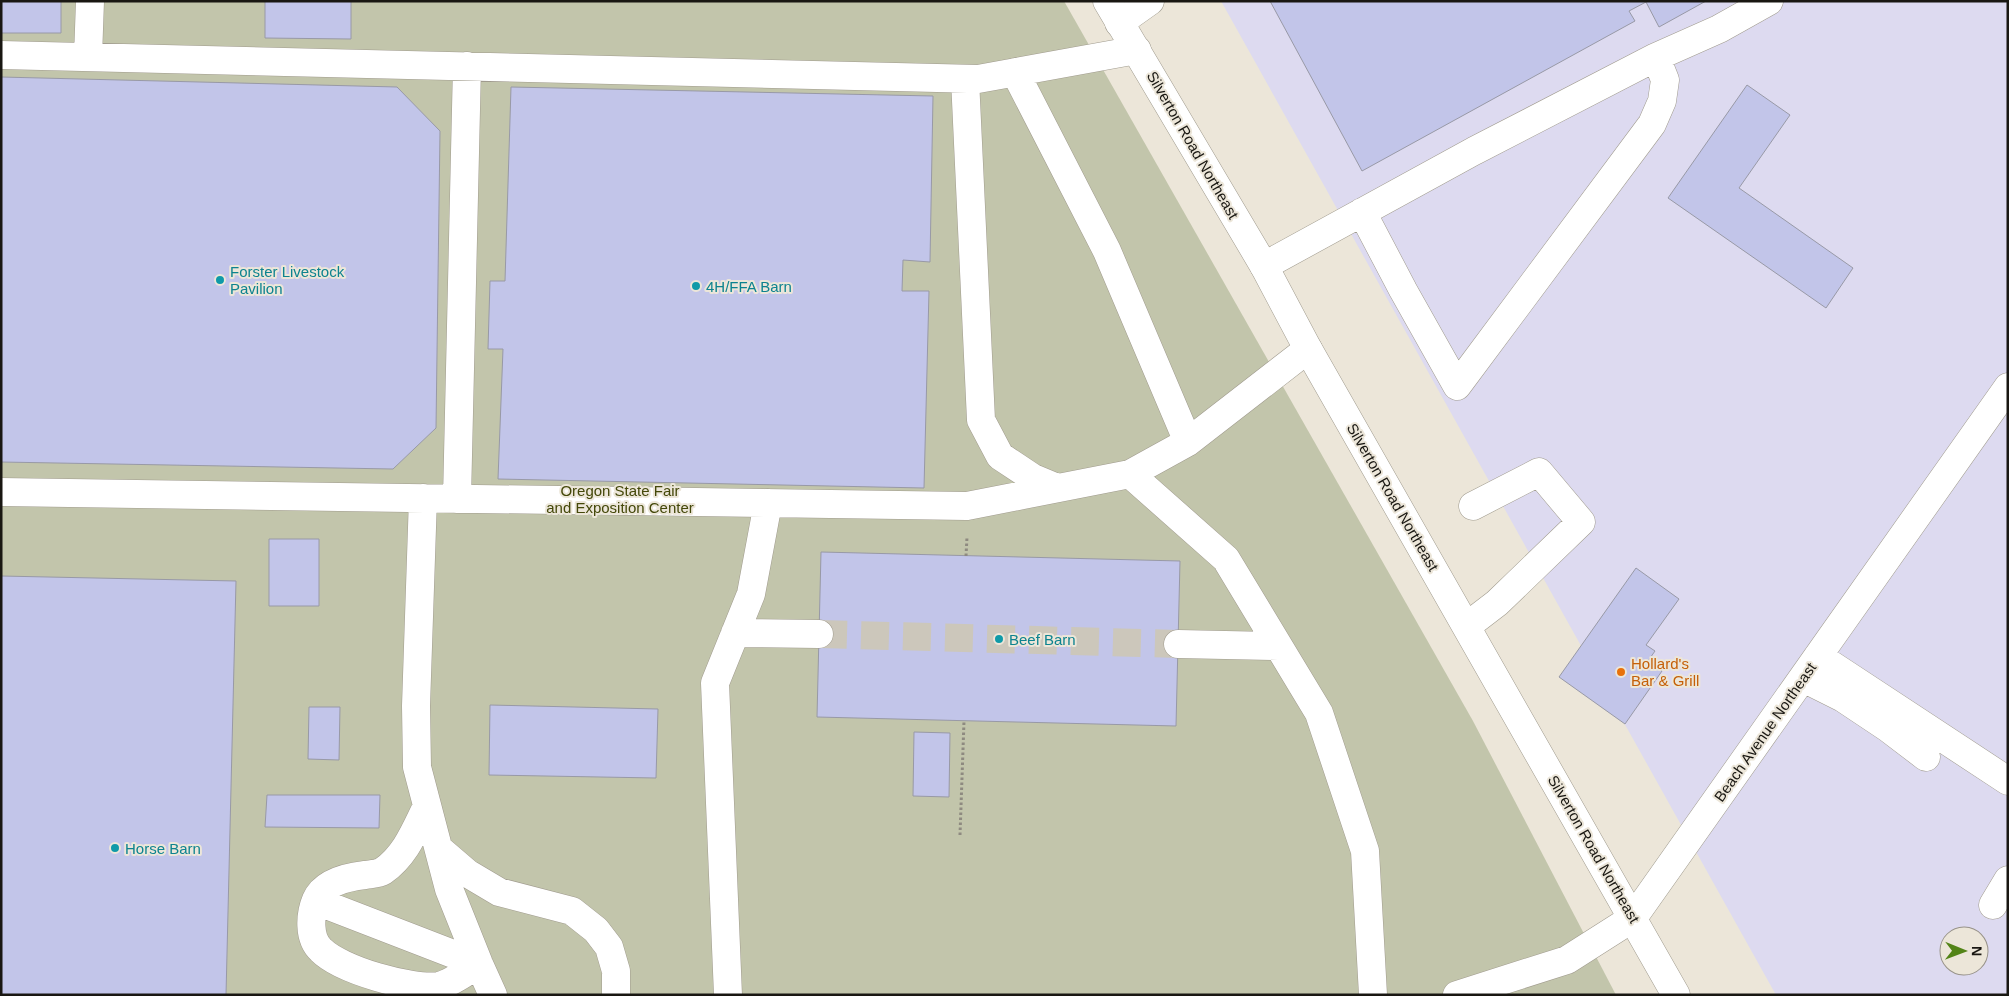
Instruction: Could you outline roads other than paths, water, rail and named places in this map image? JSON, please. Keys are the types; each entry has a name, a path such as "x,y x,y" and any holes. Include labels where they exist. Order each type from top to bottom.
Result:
{"street":[{"path":"88,57 90,1"},
{"path":"1113,12 1150,1"},
{"path":"1264,266 1474,151 1656,57 1719,29 1769,1"},
{"name":"Silverton Road Northeast","path":"1113,12 1264,266 1308,350 1468,626 1676,995"},
{"path":"1,55 978,79 1137,50"},
{"path":"1362,212 1403,290 1458,386 1652,124 1662,101 1665,80 1656,57"},
{"path":"458,499 467,66"},
{"path":"1015,72 1107,250 1188,442"},
{"path":"965,78 981,420 1000,456 1033,478 1057,488"},
{"path":"1,492 967,506 1130,474 1188,442 1308,350"},
{"name":"Beach Avenue Northeast","path":"1457,995 1567,960 1633,918 2008,387"},
{"path":"1468,626 1497,603 1581,522 1538,472 1473,506"},
{"path":"1130,474 1226,559 1318,713 1365,851 1372,995"},
{"path":"423,498 416,706 417,767 450,889 493,995"},
{"path":"728,995 715,683 751,594 768,503"},
{"path":"735,633 819,634"},
{"path":"1178,644 1278,646"},
{"path":"1818,656 2008,781"},
{"path":"1802,678 1843,698 1888,728 1926,757"},
{"path":"427,806 405,852 381,872 348,877 322,889 312,914 311,931 319,949 338,963 386,980 420,987 441,986 479,964"},
{"path":"439,850 467,873 499,892 572,911 596,930 609,948 616,971 616,995"},
{"path":"1993,905 2008,880"},
{"path":"316,900 479,964"}],"tunnel":[{"path":"819,634 1178,644"}],"place":[{"name":"Forster Livestock Pavilion","path":"220,280"},
{"name":"4H/FFA Barn","path":"696,286"},
{"name":"Beef Barn","path":"999,639"},
{"name":"Hollard's Bar & Grill","path":"1621,672"},
{"name":"Horse Barn","path":"115,848"}],"park label":[{"name":"Oregon State Fair and Exposition Center","path":"620,498"}]}
